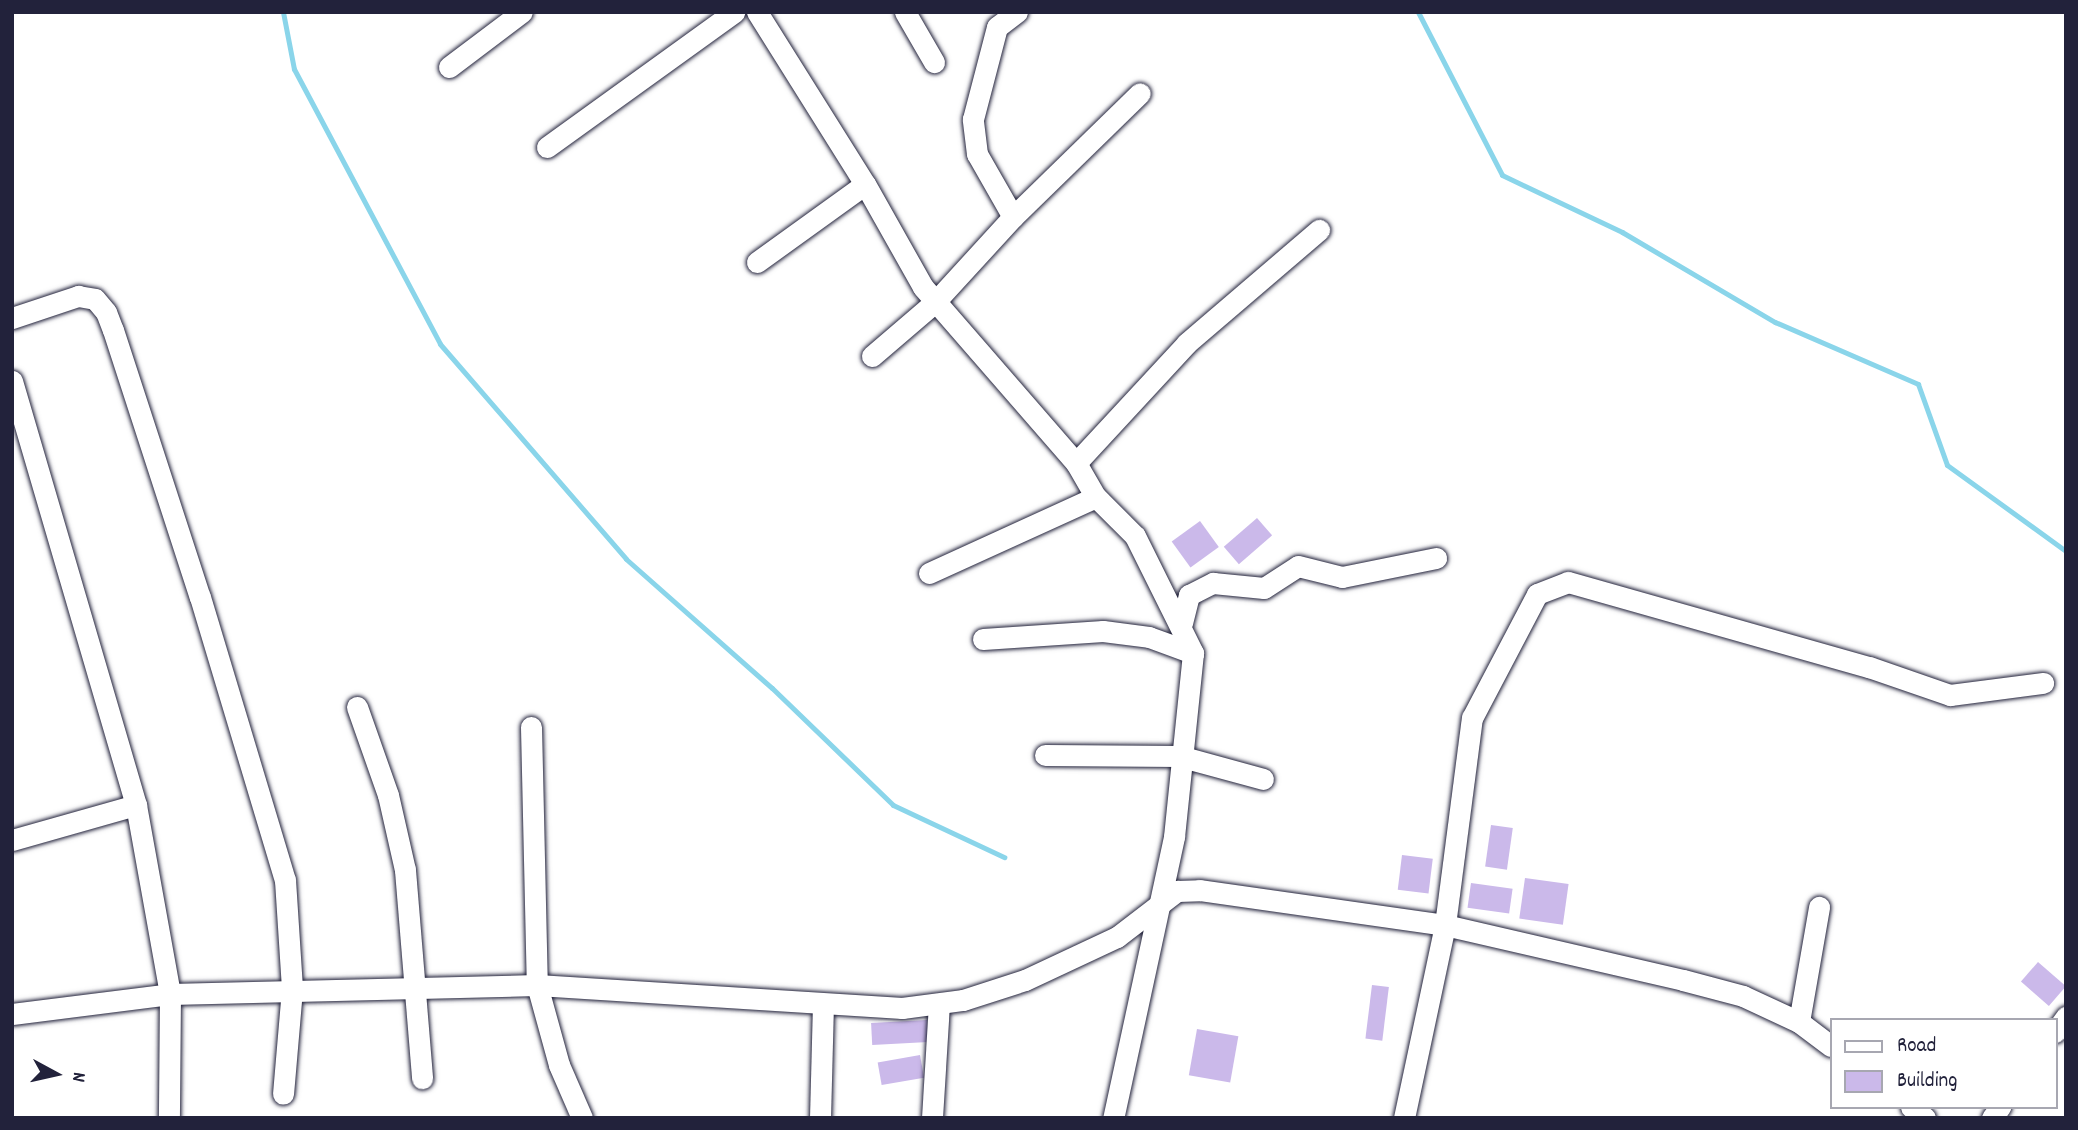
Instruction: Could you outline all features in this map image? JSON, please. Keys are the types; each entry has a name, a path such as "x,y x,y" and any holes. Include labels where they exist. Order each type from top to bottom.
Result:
{"street":[{"path":"449,67 522,12"},
{"path":"547,147 734,12"},
{"path":"757,12 935,302 1076,463 1096,497 1135,536 1182,623 1193,653 1179,756 1174,837 1113,1118"},
{"path":"905,12 934,62"},
{"path":"1013,217 977,154 973,119 998,27 1017,12"},
{"path":"872,356 935,302 1013,217 1140,93"},
{"path":"757,262 865,184"},
{"path":"1076,463 1187,342 1319,230"},
{"path":"12,318 78,296 95,299 106,312 200,597 285,880 292,989 283,1094"},
{"path":"12,381 22,448 136,806 170,994 169,1118"},
{"path":"929,573 1096,497"},
{"path":"1182,623 1189,595 1213,583 1264,588 1298,566 1342,577 1436,558"},
{"path":"1404,1118 1445,925 1472,718 1537,594 1568,582 1869,667 1950,695 2043,683"},
{"path":"983,639 1103,631 1149,637 1193,653"},
{"path":"357,707 388,795 405,870 422,1079"},
{"path":"531,726 537,985 559,1065 582,1118"},
{"path":"1045,755 1179,756 1263,779"},
{"path":"12,840 136,806"},
{"path":"12,1014 170,994 537,985 823,1006 902,1008 963,1000 1059,964 1117,937 1160,901 1177,891 1200,890 1445,925 1731,993 1799,1022 1829,1044"},
{"path":"1799,1022 1819,907"},
{"path":"932,1118 939,1004"},
{"path":"820,1118 823,1006"}],"building":[{"path":"1257,518 1272,535 1239,564 1224,547"},
{"path":"1200,521 1219,547 1190,567 1172,542"},
{"path":"1491,825 1513,828 1507,870 1485,867"},
{"path":"1402,855 1433,859 1429,894 1398,890"},
{"path":"1525,878 1569,884 1563,925 1519,919"},
{"path":"1471,883 1513,889 1509,914 1468,908"},
{"path":"2038,962 2066,986 2049,1006 2021,982"},
{"path":"1372,985 1389,987 1382,1041 1365,1039"},
{"path":"927,1020 928,1042 872,1045 871,1023"},
{"path":"1197,1029 1238,1036 1230,1083 1189,1075"},
{"path":"920,1055 924,1078 882,1085 878,1062"}],"waterway":[{"path":"283,12 294,69 440,344 626,559 772,688 893,805 1004,857"},
{"path":"1418,12 1502,175 1622,232 1775,322 1918,384 1947,465 2066,551"}]}
